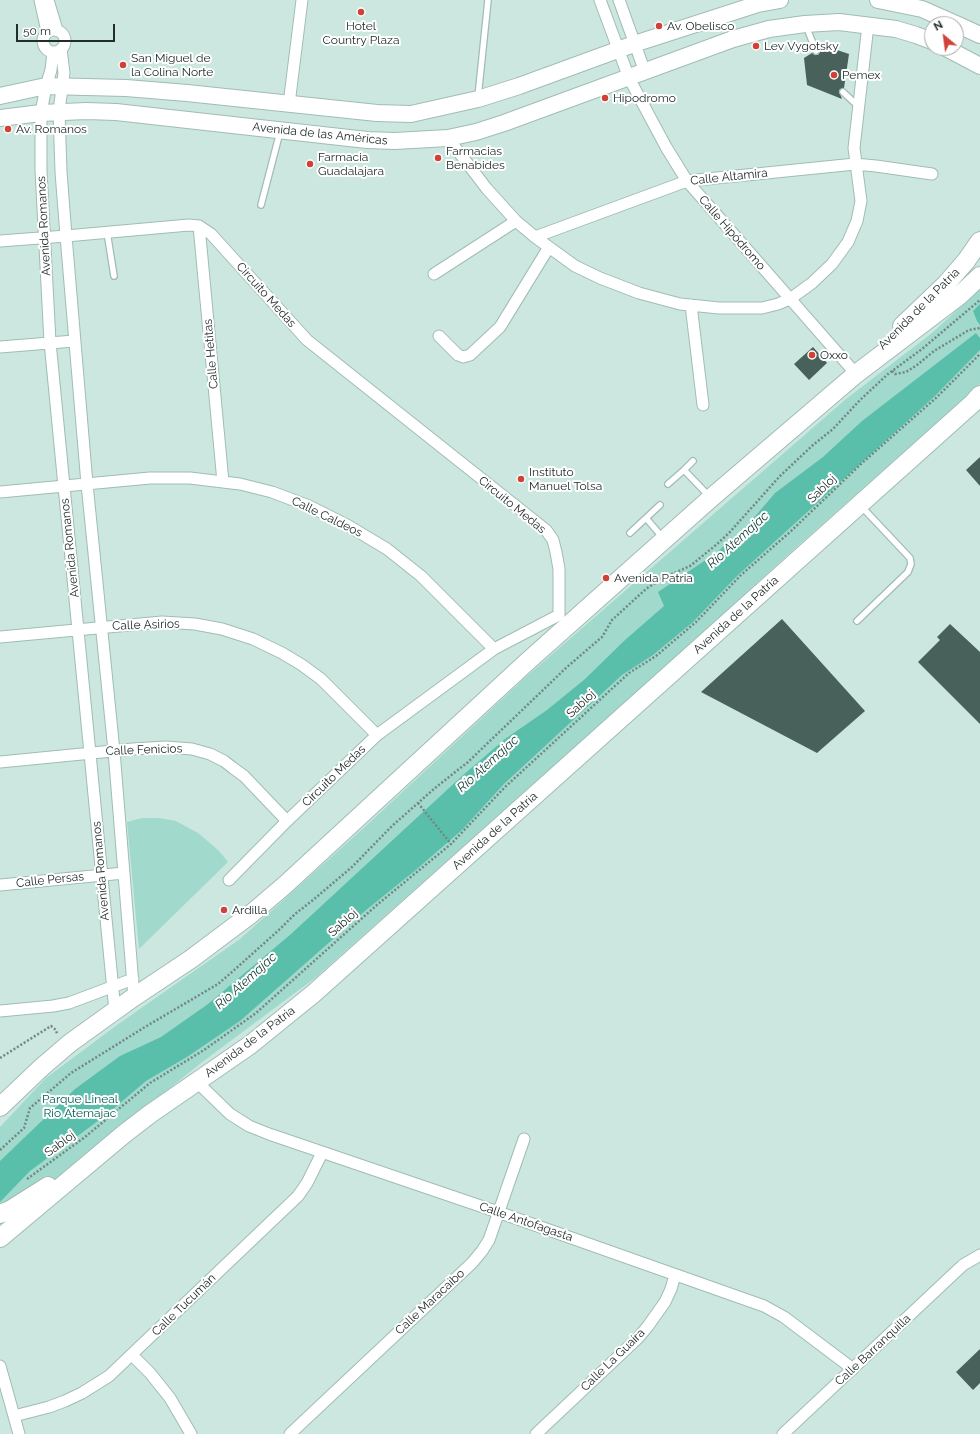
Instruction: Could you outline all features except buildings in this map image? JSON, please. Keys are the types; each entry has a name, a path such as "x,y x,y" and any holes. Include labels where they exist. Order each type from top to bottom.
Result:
{"main road":[{"path":"0,96 46,86 63,85 187,93 377,113 411,114 478,99 519,86 634,44 758,4 780,0"},
{"path":"878,0 922,9 938,16"},
{"name":"Avenida de las Américas","path":"0,118 41,112 86,110 367,140 388,141 448,138 476,132 504,123 733,39 769,29 805,24 839,22 896,29 924,38"},
{"path":"964,28 980,35"},
{"path":"961,56 980,66"},
{"name":"Avenida de la Patria","path":"856,374 884,342 946,284 966,261 980,241"},
{"name":"Avenida de la Patria","path":"0,1107 22,1085 70,1043 134,997 191,959 251,914 285,885 568,617 665,540 711,498 856,374 960,295 980,276"},
{"name":"Avenida de la Patria","path":"0,1238 150,1114 250,1045 313,994 978,399"},
{"path":"0,1121 9,1109 22,1085"},
{"path":"5,1212 94,1159"}],"street":[{"path":"40,0 52,30"},
{"path":"48,0 52,30"},
{"path":"289,104 302,0"},
{"name":"Calle Hipódromo","path":"600,0 629,78 662,140 687,181 856,374"},
{"path":"619,0 645,72"},
{"path":"448,138 487,189 516,221 549,248 575,266 600,278 639,293 680,304 719,308 762,308 790,299 832,264 848,242 857,221 861,201 854,148 868,25"},
{"path":"52,30 62,33 65,38 65,44 57,51 46,49 43,45 43,38 52,30"},
{"name":"Avenida Romanos","path":"57,51 64,61 63,85 59,112 74,340 114,751 134,997"},
{"name":"Avenida Romanos","path":"57,51 46,86 41,112 41,171 50,342 115,1011"},
{"name":"Calle Altamira","path":"535,237 687,181 855,164 932,174"},
{"path":"434,274 516,221"},
{"path":"0,240 45,238 189,225 199,226"},
{"name":"Calle Hetitas","path":"199,226 223,482"},
{"name":"Circuito Medas","path":"199,226 211,234 307,340 546,530 553,540 568,617 494,649 377,735 287,820 230,880"},
{"path":"439,336 458,355 463,357 470,355 500,328 549,248"},
{"path":"691,305 703,405"},
{"path":"0,347 74,340"},
{"name":"Calle Caldeos","path":"0,492 87,484 190,478 240,484 272,492 302,503 354,529 387,549 421,576 494,649"},
{"name":"Calle Asirios","path":"0,637 162,622 195,624 222,629 253,639 282,653 302,665 321,679 377,735"},
{"name":"Calle Fenicios","path":"0,762 166,747 192,749 210,754 224,761 244,776 287,820"},
{"name":"Calle Persas","path":"0,885 124,873"},
{"path":"0,1011 69,1003 133,979"},
{"name":"Calle Antofagasta","path":"197,1082 230,1114 249,1126 322,1153 498,1212 774,1311 853,1369"},
{"name":"Calle Maracaibo","path":"290,1434 482,1251 489,1240 524,1139"},
{"name":"Calle Tucumán","path":"14,1416 49,1408 82,1393 109,1376 298,1196 308,1183 322,1153"},
{"name":"Calle Barranquilla","path":"783,1434 963,1266 980,1255"},
{"name":"Calle La Guaira","path":"536,1434 643,1332 665,1302 675,1275"},
{"path":"132,1355 150,1373 170,1398 191,1434"},
{"path":"0,1366 19,1434"}],"lane":[{"path":"478,99 488,0"},
{"path":"805,24 816,51"},
{"path":"843,92 859,107"},
{"path":"261,205 281,130"},
{"path":"107,232 114,276"},
{"path":"668,484 693,461"},
{"path":"684,470 711,498"},
{"path":"630,533 660,505"},
{"path":"857,621 908,572 911,564 910,558 859,505"},
{"path":"646,518 665,540"}],"path":[{"path":"0,1150 24,1128 30,1108 71,1073 118,1043 218,984 232,972 295,914 352,867 392,826 435,788 468,762 567,667 602,637 612,620 646,589 690,566 721,541 730,533 780,476 813,445 833,429 868,392 888,374 980,300"},
{"path":"878,358 896,374 906,372 934,351 969,330 980,328"},
{"name":"Sabloj","path":"24,1182 85,1136 150,1083 256,1013 378,904 451,844 505,787 629,673 656,656 696,622 741,575 937,397 980,354"},
{"path":"418,803 451,844"}],"green space":[{"name":"Parque Lineal Rio Atemajac","path":"980,289 980,384 792,551 664,668 315,978 201,1063 67,1171 0,1222 0,1127 46,1078 117,1025 240,939 368,824 527,676 846,399 932,333"},
{"path":"142,818 159,818 176,821 198,833 219,851 228,862 139,949 127,822"}],"water":[{"path":"980,304 980,325 973,311"},
{"name":"Río Atemajac","path":"976,333 980,338 980,350 935,396 737,576 693,622 653,655 622,675 504,784 462,830 365,911 240,1021 187,1057 146,1081 106,1115 30,1171 0,1202 0,1161 75,1089 120,1056 161,1037 208,1004 291,934 462,776 505,739 547,710 585,679 625,640 664,606 658,592 716,553 746,527 775,493 823,457 862,421"}],"place":[{"name":"Hotel Country Plaza","path":"361,12"},
{"name":"Av. Obelisco","path":"659,26"},
{"name":"Lev Vygotsky","path":"756,46"},
{"name":"San Miguel de la Colina Norte","path":"123,65"},
{"name":"Pemex","path":"834,75"},
{"name":"Hipodromo","path":"605,98"},
{"name":"Av. Romanos","path":"8,129"},
{"name":"Farmacias Benabides","path":"438,158"},
{"name":"Farmacia Guadalajara","path":"310,164"},
{"name":"Oxxo","path":"812,355"},
{"name":"Instituto Manuel Tolsa","path":"521,479"},
{"name":"Avenida Patria","path":"606,578"},
{"name":"Ardilla","path":"224,910"}]}
